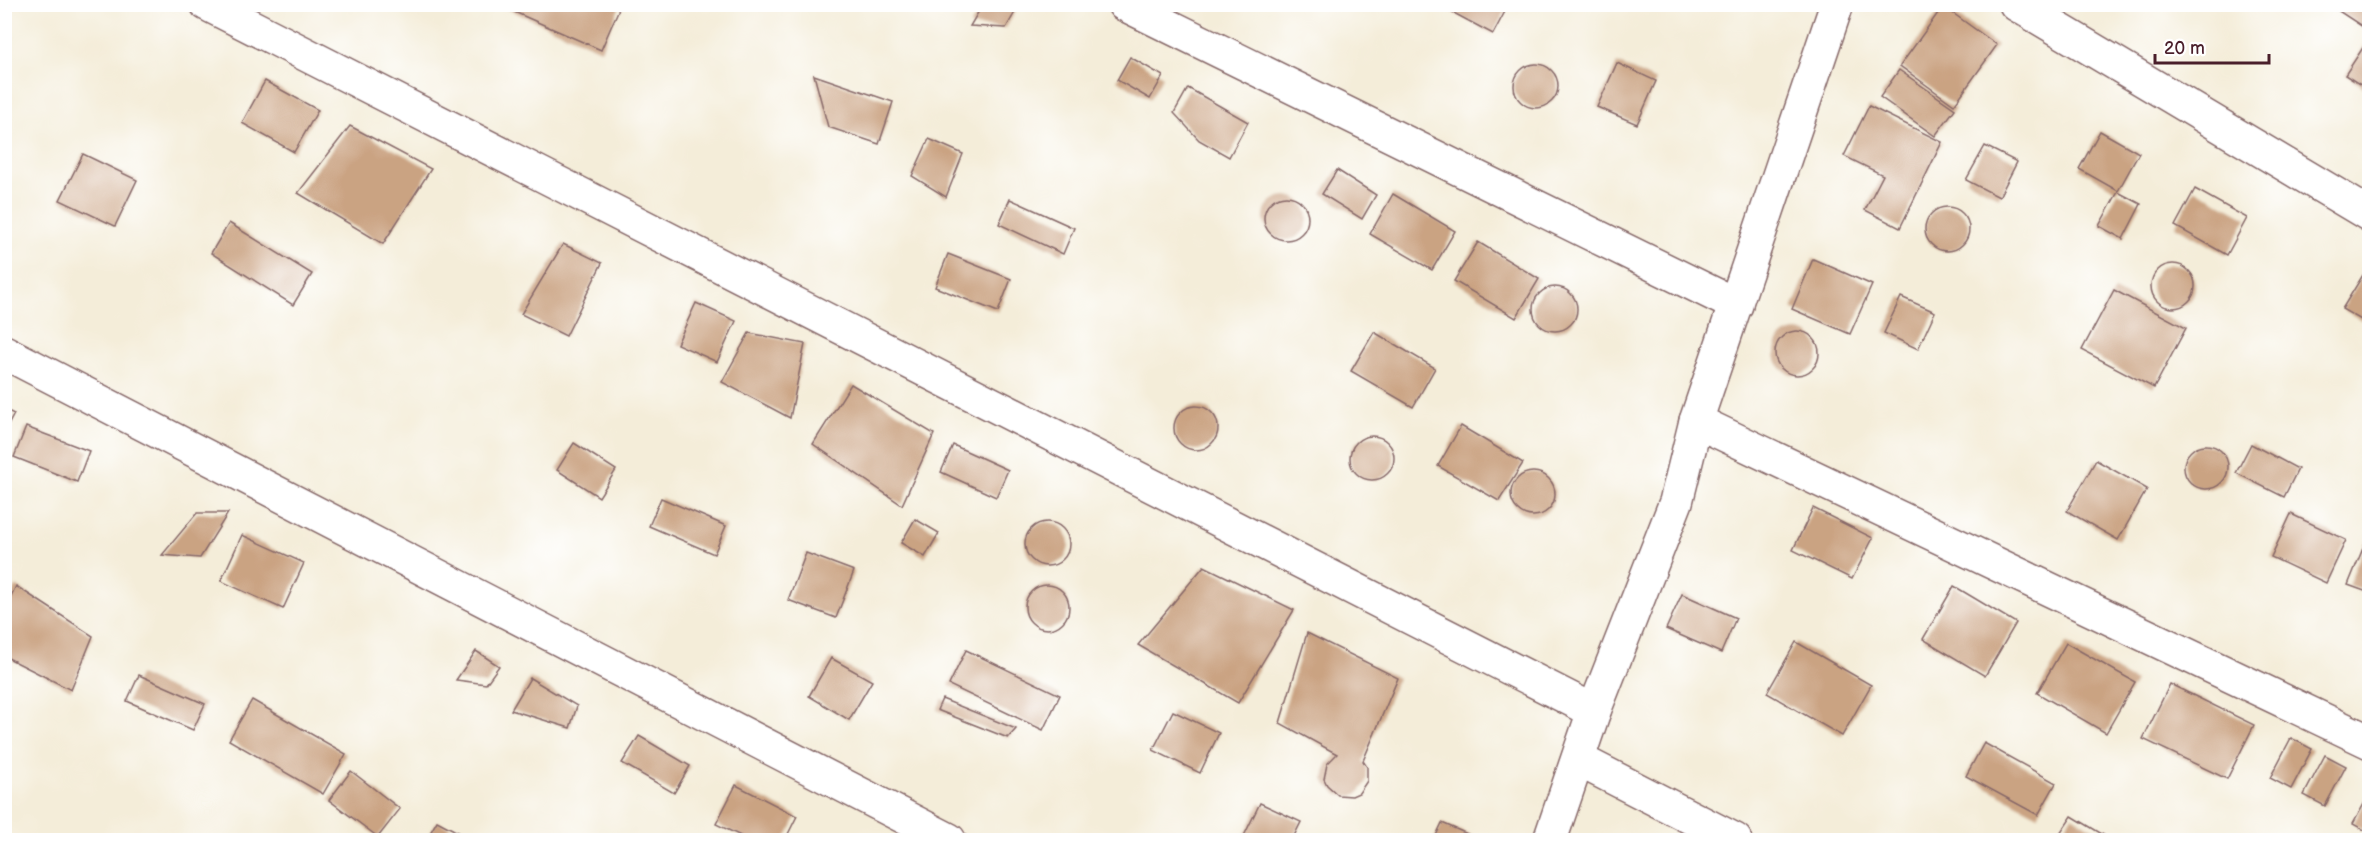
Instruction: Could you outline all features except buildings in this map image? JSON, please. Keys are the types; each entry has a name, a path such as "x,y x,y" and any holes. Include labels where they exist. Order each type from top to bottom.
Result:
{"street":[{"path":"207,4 1594,711"},
{"path":"1124,4 1736,305"},
{"path":"1550,840 1594,711 1676,502 1696,421 1837,4"},
{"path":"2016,4 2370,215"},
{"path":"4,352 949,840"},
{"path":"1696,421 2370,742"},
{"path":"1579,760 1735,840"}]}
